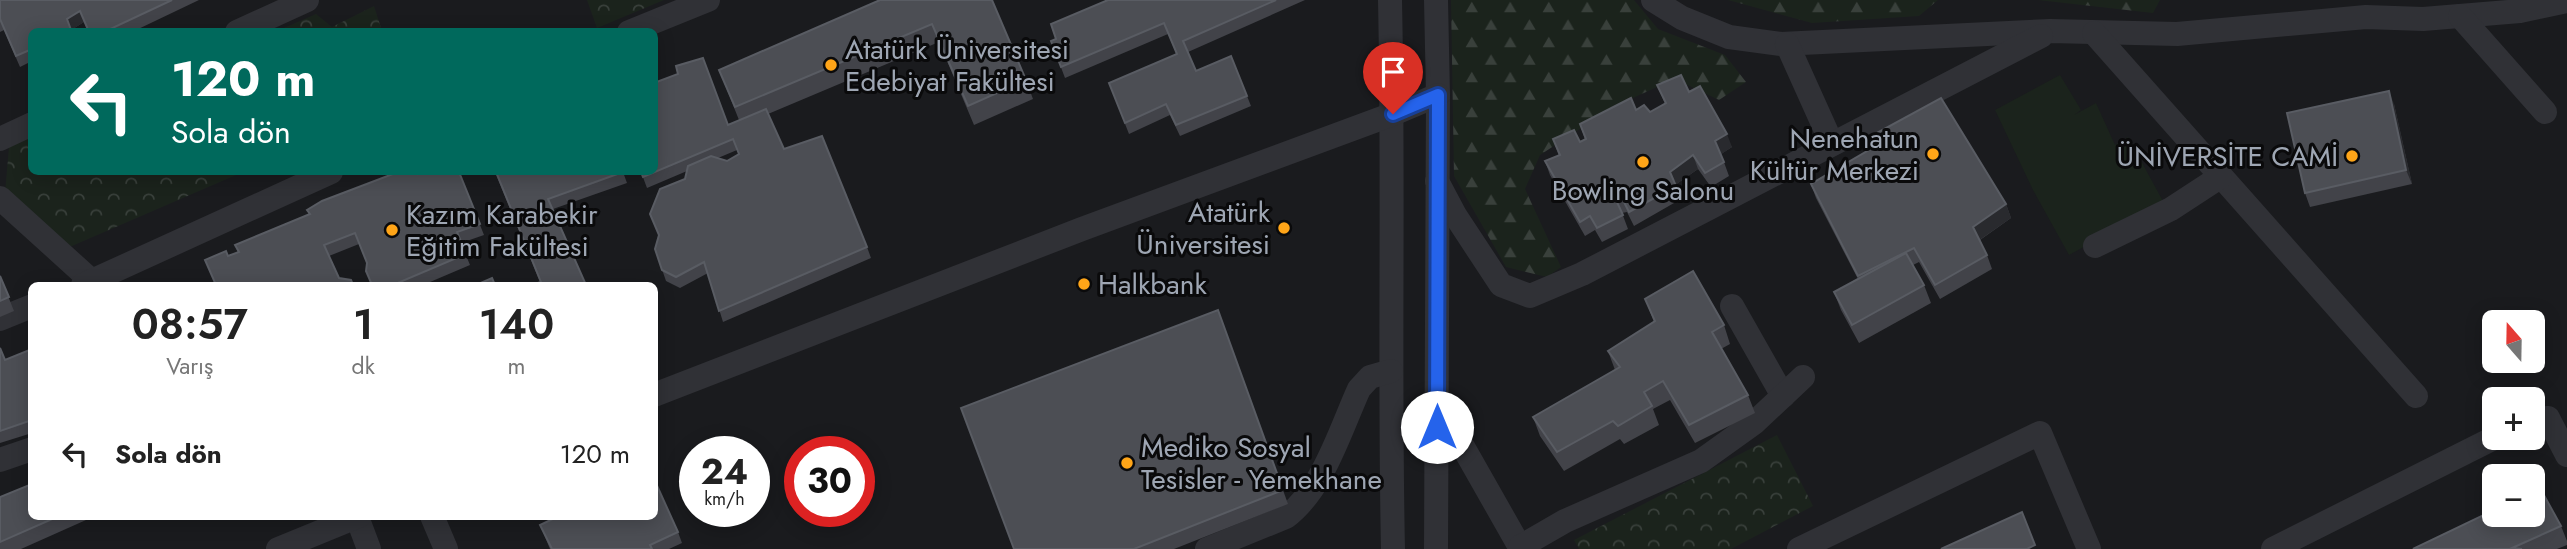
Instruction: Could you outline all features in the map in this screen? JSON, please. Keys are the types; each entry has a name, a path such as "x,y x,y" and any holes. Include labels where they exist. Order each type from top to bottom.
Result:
{"street":[{"path":"246,28 307,0"},
{"path":"639,28 708,0"},
{"path":"1390,0 1393,114 1393,549"},
{"path":"1436,0 1436,549"},
{"path":"1653,0 1682,18 1729,37 1787,44 2050,32 2177,34 2365,9 2423,19 2520,11 2567,1"},
{"path":"2460,16 2545,112"},
{"path":"1437,181 1455,215 1501,285 1530,296 1582,274 2050,32"},
{"path":"2094,33 2416,396"},
{"path":"1787,44 1832,144"},
{"path":"658,393 1438,95"},
{"path":"0,139 28,126"},
{"path":"94,282 325,175"},
{"path":"2095,246 2171,209 2220,177"},
{"path":"0,198 88,282"},
{"path":"1732,306 1783,396"},
{"path":"0,319 28,308"},
{"path":"1207,549 1286,517 1296,509 1314,488 1359,388 1370,377 1391,371"},
{"path":"1437,401 1520,548 1565,522 1701,461 1754,423 1803,377"},
{"path":"2545,418 2548,418 2567,455"},
{"path":"1799,549 2040,433 2089,549"},
{"path":"2273,549 2482,444"},
{"path":"0,460 28,450"},
{"path":"278,549 348,520"},
{"path":"356,520 369,549"},
{"path":"434,520 446,549"}],"shaded area":[{"name":"Atatürk Üniversitesi","path":"0,0 2567,0 2567,549 0,549"}],"green space":[{"path":"587,0 664,0 597,28"},
{"path":"1451,0 1634,0 1658,29 1725,55 1746,82 1719,100 1675,79 1615,106 1540,155 1525,189 1561,267 1547,277 1506,267 1454,176"},
{"path":"1728,0 1938,0 1919,16 1812,23"},
{"path":"2038,0 2160,0 2153,13"},
{"path":"374,6 381,28 284,28 316,14 332,27"},
{"path":"2060,75 2081,110 2074,115 2096,103 2115,145 2128,137 2164,203 2069,255 2033,190 1995,110"},
{"path":"28,138 28,175 236,175 65,249 5,193 9,147"},
{"path":"1777,435 1813,506 1731,549 1579,549 1574,540"}],"building":[{"path":"0,0 172,0 112,28 87,28 80,11 67,19 70,28 28,28 28,51 16,56 0,19"},
{"name":"Atatürk Üniversitesi Edebiyat Fakültesi","path":"880,0 992,0 1026,80 968,106 932,24 735,107 719,70"},
{"path":"1108,0 1276,0 1183,41 1196,71 1231,56 1247,96 1176,125 1166,104 1125,123 1109,83 1177,54 1164,23 1061,67 1051,41 1056,39 1051,24"},
{"path":"703,58 728,125 766,109 784,149 822,136 867,247 719,311 704,262 676,277 662,270 655,249 659,235 650,214 660,189 685,179 688,166 711,156 727,161 739,154 733,139 658,171 658,82 678,74 676,66"},
{"name":"Bowling Salonu","path":"1681,75 1689,92 1700,86 1727,134 1715,141 1724,162 1705,173 1693,155 1670,172 1676,186 1629,212 1622,198 1616,200 1623,215 1597,228 1590,216 1580,222 1545,161 1560,155 1553,139 1574,130 1580,142 1586,139 1580,124 1631,98 1636,110 1644,105 1650,112 1666,103 1657,85"},
{"name":"ÜNİVERSİTE CAMİ","path":"2389,91 2406,170 2305,193 2287,113"},
{"path":"1941,98 2006,204 1973,227 1987,255 1935,285 1914,248 1858,276 1811,184 1879,144 1875,134"},
{"name":"Kazım Karabekir Eğitim Fakültesi","path":"390,175 460,175 480,224 457,232 466,254 400,282 371,282 366,271 367,263 355,233 324,245 339,278 352,282 215,282 205,260 226,251 228,256 239,252 235,245 310,214 307,210 322,201"},
{"path":"497,175 615,175 548,199 585,282 541,282"},
{"path":"1906,253 1924,285 1852,325 1834,292"},
{"path":"1693,271 1724,325 1712,332 1748,395 1689,425 1663,381 1644,392 1652,406 1618,426 1613,421 1557,452 1533,417 1620,367 1608,351 1655,321 1645,299"},
{"path":"0,276 9,297 0,301"},
{"name":"Mediko Sosyal Tesisler - Yemekhane","path":"1218,310 1283,490 1134,549 1014,549 961,408"},
{"path":"0,348 5,360 28,351 28,421 0,431"},
{"path":"28,486 28,520 50,520 0,542 0,497"},
{"path":"658,488 678,532 650,545 652,549 552,549 540,525 551,520 658,520"},
{"path":"2545,497 2561,526 2512,548 2522,549 2413,549 2482,516 2482,527 2545,527"},
{"path":"2022,512 2035,545 2027,549 1941,549"}],"place":[{"name":"Atatürk Üniversitesi Edebiyat Fakültesi","path":"831,65"},
{"name":"Nenehatun Kültür Merkezi","path":"1933,154"},
{"name":"ÜNİVERSİTE CAMİ","path":"2352,156"},
{"name":"Bowling Salonu","path":"1643,162"},
{"name":"Atatürk Üniversitesi","path":"1284,228"},
{"name":"Kazım Karabekir Eğitim Fakültesi","path":"392,230"},
{"name":"Halkbank","path":"1084,284"},
{"name":"Mediko Sosyal Tesisler - Yemekhane","path":"1127,463"}],"route":[{"path":"1393,114 1438,95 1437,427"}]}
